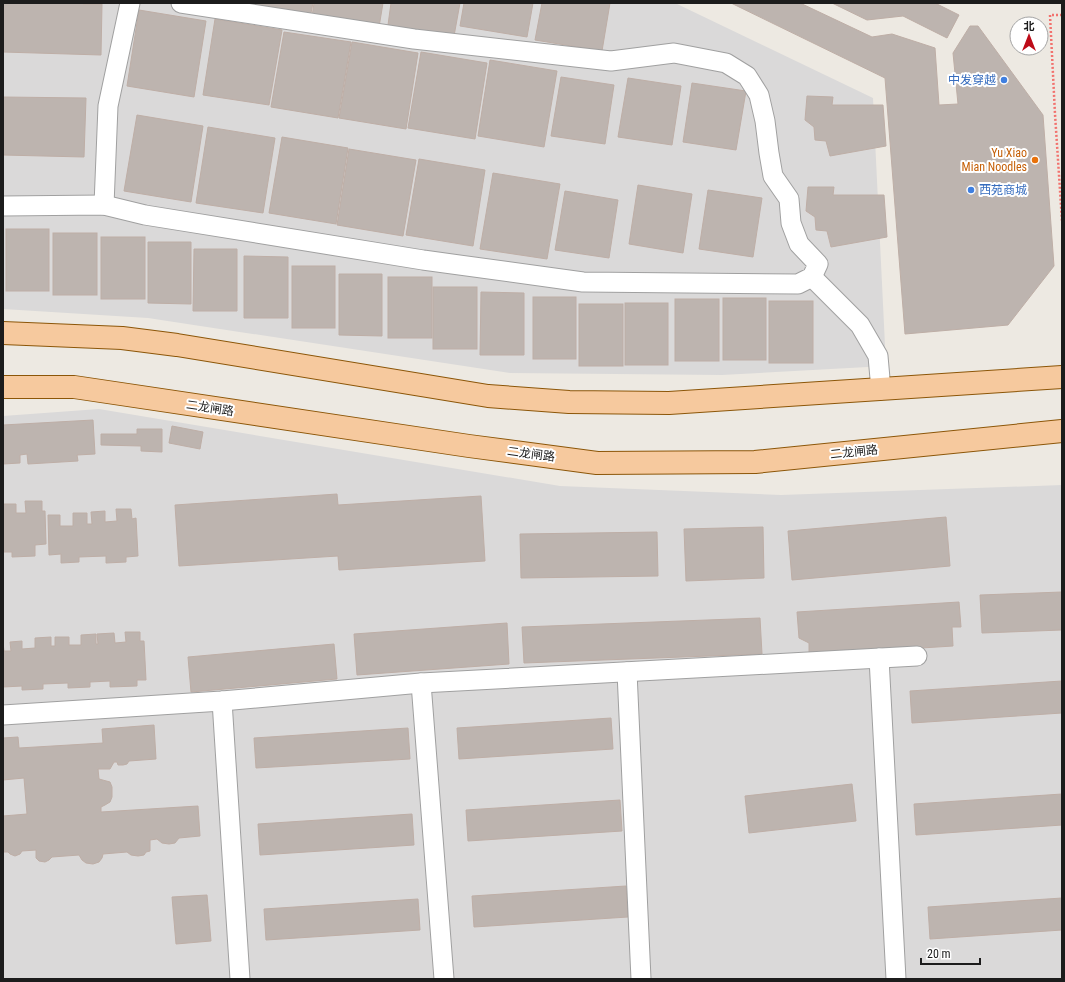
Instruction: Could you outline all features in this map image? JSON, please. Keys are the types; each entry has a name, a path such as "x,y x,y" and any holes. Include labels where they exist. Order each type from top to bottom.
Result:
{"main road":[{"path":"3,333 122,338 177,345 488,396 569,402 668,403 1062,377"},
{"name":"二龙闸路","path":"3,387 74,387 461,445 597,462 755,462 1062,431"}],"street":[{"path":"104,204 108,106 130,3"},
{"path":"3,206 104,204 153,216 423,260 583,282 798,284 812,277 818,264 799,244 791,223 789,199 773,176 766,122 759,95 747,76 726,63 674,52 611,61 414,39 181,3"},
{"path":"812,277 860,325 878,356 881,390"},
{"path":"3,715 222,700 421,683 917,656"},
{"path":"879,658 896,979"},
{"path":"627,672 641,979"},
{"path":"421,683 444,979"},
{"path":"222,700 240,979"}],"path":[{"path":"1062,15 1050,15 1062,221"}],"shaded area":[{"path":"3,3 675,3 873,98 886,366 722,375 510,373 148,318 3,309"},
{"path":"99,409 560,486 781,495 1062,485 1062,979 3,979 3,416"}],"building":[{"path":"3,3 102,4 101,55 3,52"},
{"path":"244,3 313,3 310,18 244,7"},
{"path":"314,3 383,3 379,27 312,17"},
{"path":"391,3 460,3 454,36 388,25"},
{"path":"464,3 533,3 527,37 460,26"},
{"path":"542,3 610,3 602,51 535,40"},
{"name":"西苑商城","path":"731,3 800,3 872,37 892,34 935,48 939,105 958,104 953,53 970,26 978,26 1043,115 1054,266 1008,325 905,334 885,78"},
{"path":"832,3 935,3 959,15 947,38 903,16 867,20"},
{"path":"139,10 206,21 194,97 127,86"},
{"path":"215,19 282,30 269,105 203,95"},
{"path":"284,32 351,42 338,118 271,107"},
{"path":"352,42 418,53 406,129 339,118"},
{"path":"421,52 487,63 475,139 408,128"},
{"path":"490,60 557,71 544,147 478,136"},
{"path":"561,77 614,85 605,144 551,136"},
{"path":"628,78 681,86 672,145 618,137"},
{"path":"692,83 746,91 736,150 683,142"},
{"path":"807,96 833,97 832,105 883,105 886,146 830,156 826,141 815,140 814,127 805,120"},
{"path":"3,97 86,98 84,157 3,155"},
{"path":"137,115 203,126 191,202 124,191"},
{"path":"208,127 275,138 263,213 196,203"},
{"path":"282,137 348,148 336,224 269,213"},
{"path":"349,149 416,160 403,236 337,225"},
{"path":"419,159 485,170 473,246 406,235"},
{"path":"493,173 560,184 547,259 480,249"},
{"path":"638,185 692,194 683,253 629,244"},
{"path":"808,187 834,187 833,195 884,195 887,237 831,247 827,231 816,230 815,217 806,211"},
{"path":"708,190 762,198 753,257 699,249"},
{"path":"565,191 618,200 609,258 555,250"},
{"path":"6,229 49,229 49,291 6,291"},
{"path":"53,233 97,233 97,295 53,295"},
{"path":"101,237 145,237 145,299 101,299"},
{"path":"148,242 191,242 191,304 148,303"},
{"path":"194,249 237,249 237,311 193,311"},
{"path":"244,256 288,257 288,318 244,318"},
{"path":"292,266 335,266 335,328 292,328"},
{"path":"339,274 382,274 382,336 339,335"},
{"path":"388,277 432,277 432,338 388,338"},
{"path":"433,287 477,287 477,349 433,349"},
{"path":"481,292 524,293 524,355 480,355"},
{"path":"533,297 576,297 576,359 533,359"},
{"path":"723,298 766,298 766,360 723,360"},
{"path":"675,299 719,299 719,361 675,361"},
{"path":"769,301 813,301 813,363 769,363"},
{"path":"625,303 668,303 668,365 625,365"},
{"path":"579,304 623,304 623,366 579,366"},
{"path":"93,420 95,454 77,455 78,461 28,464 27,454 20,455 20,463 3,464 3,425"},
{"path":"172,426 203,432 200,449 169,443"},
{"path":"137,429 162,429 162,452 141,451 141,446 101,445 101,434 137,434"},
{"path":"337,494 338,505 481,496 485,561 339,570 338,556 179,566 175,505"},
{"path":"25,501 42,501 42,511 45,511 46,544 35,545 35,556 12,557 12,552 3,552 3,504 16,504 16,513 26,513"},
{"path":"116,509 131,509 132,519 136,518 138,556 126,557 126,562 106,563 106,556 79,557 79,562 61,563 61,554 49,555 48,515 60,515 60,526 73,526 73,513 87,513 87,524 92,524 91,512 105,511 105,522 117,521"},
{"path":"946,517 950,566 792,580 788,531"},
{"path":"763,527 764,578 686,581 684,529"},
{"path":"657,532 658,576 521,578 520,534"},
{"path":"1062,592 1062,630 982,633 980,595"},
{"path":"959,602 961,627 952,627 953,646 809,655 809,643 799,638 797,612"},
{"path":"760,618 762,654 524,663 522,627"},
{"path":"507,623 509,664 357,675 354,634"},
{"path":"125,632 140,632 140,641 144,641 146,680 137,680 137,686 110,687 110,681 90,682 90,687 68,688 68,683 43,684 43,689 22,690 22,686 3,687 3,643 4,651 11,651 10,642 22,641 22,649 35,648 35,638 51,637 51,646 55,646 55,637 69,637 69,645 81,645 81,635 96,634 96,644 98,644 97,634 114,633 115,643 126,642"},
{"path":"334,644 337,679 191,692 188,657"},
{"path":"1062,681 1062,713 912,723 910,691"},
{"path":"611,718 613,749 459,759 457,728"},
{"path":"154,725 156,759 129,761 127,764 123,765 118,765 117,762 114,762 110,769 98,769 99,779 110,782 112,787 112,797 110,802 101,807 101,812 198,806 200,836 179,838 175,843 169,844 162,843 157,839 150,840 150,851 146,852 144,855 131,855 127,852 103,854 99,862 93,864 86,863 79,855 52,857 45,862 39,861 36,858 36,850 22,851 20,854 15,856 8,852 3,852 3,816 27,814 24,778 3,780 3,738 18,737 19,748 103,743 102,729"},
{"path":"408,728 410,759 256,768 254,738"},
{"path":"852,784 856,821 749,833 745,796"},
{"path":"1062,794 1062,825 916,835 914,804"},
{"path":"620,800 622,831 468,841 466,810"},
{"path":"412,814 414,845 260,855 258,824"},
{"path":"626,886 628,917 474,927 472,896"},
{"path":"207,895 211,941 176,944 172,897"},
{"path":"1062,898 1062,930 930,939 928,907"},
{"path":"418,899 420,930 266,940 264,909"}],"place":[{"name":"中发穿越","path":"1004,80"},
{"name":"Yu Xiao Mian Noodles","path":"1035,160"},
{"name":"西苑商城","path":"971,190"}]}
